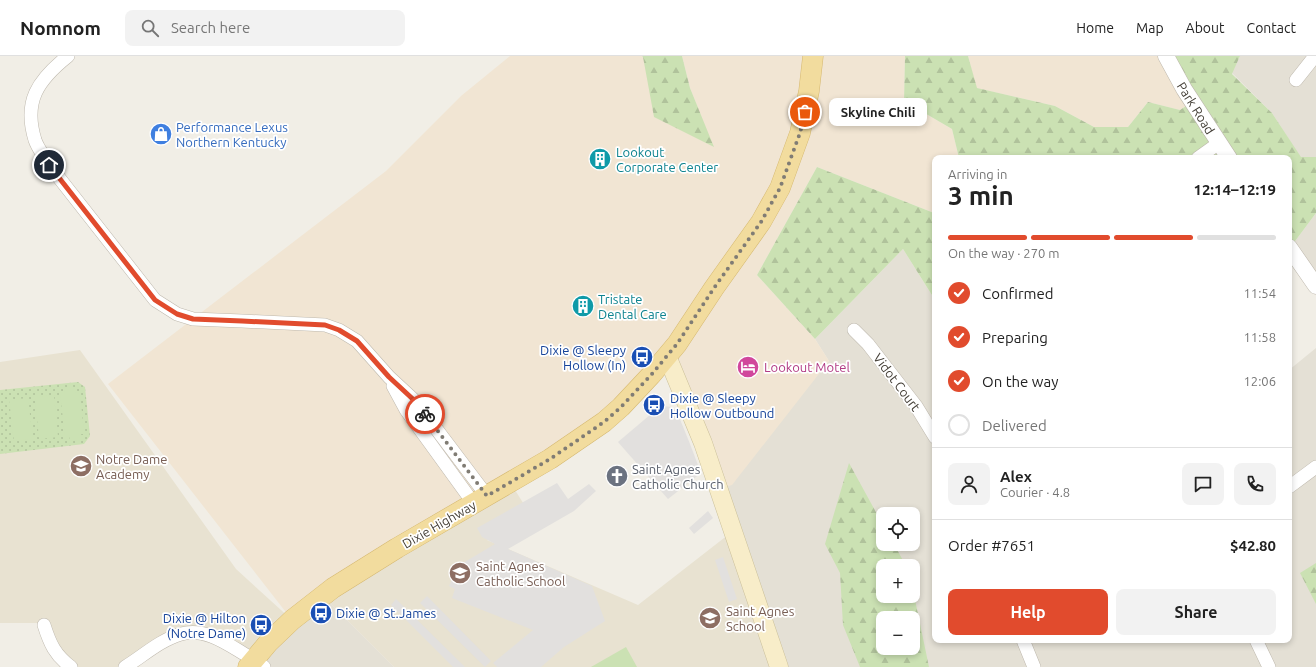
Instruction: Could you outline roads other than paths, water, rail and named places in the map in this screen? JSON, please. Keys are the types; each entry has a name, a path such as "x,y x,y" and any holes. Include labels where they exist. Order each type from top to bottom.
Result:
{"main road":[{"name":"Dixie Highway","path":"256,664 292,620 333,588 550,459 604,422 621,407 651,375 677,344 714,288 761,222 780,188 800,133 809,91 813,56"},
{"path":"667,356 703,443 779,667"}],"street":[{"path":"68,56 41,82 33,100 30,115 36,141 49,165 155,300 177,314 193,319 325,325 339,330 357,341 389,377 406,410 480,500"},
{"name":"Park Road","path":"1166,56 1184,89 1227,155"},
{"path":"1296,80 1315,56"},
{"path":"1202,155 1219,143"},
{"path":"1292,251 1316,286"},
{"name":"Vidot Court","path":"854,330 868,344 916,406 932,432"},
{"path":"1292,485 1316,467"},
{"path":"44,625 48,640 55,652 71,667"},
{"path":"125,667 167,640 180,634 191,633 203,634 220,639 256,664"},
{"path":"1024,643 1034,667"},
{"path":"1257,643 1269,667"}],"place":[{"name":"Skyline Chili","path":"805,112"},
{"name":"Performance Lexus Northern Kentucky","path":"161,134"},
{"name":"Lookout Corporate Center","path":"600,159"},
{"name":"Tristate Dental Care","path":"583,306"},
{"name":"Dixie @ Sleepy Hollow (In)","path":"642,357"},
{"name":"Lookout Motel","path":"748,367"},
{"name":"Dixie @ Sleepy Hollow Outbound","path":"654,405"},
{"name":"Notre Dame Academy","path":"81,466"},
{"name":"Saint Agnes Catholic Church","path":"617,476"},
{"name":"Saint Agnes Catholic School","path":"460,573"},
{"name":"Dixie @ St.James","path":"321,613"},
{"name":"Saint Agnes School","path":"710,618"},
{"name":"Dixie @ Hilton (Notre Dame)","path":"261,625"}]}
